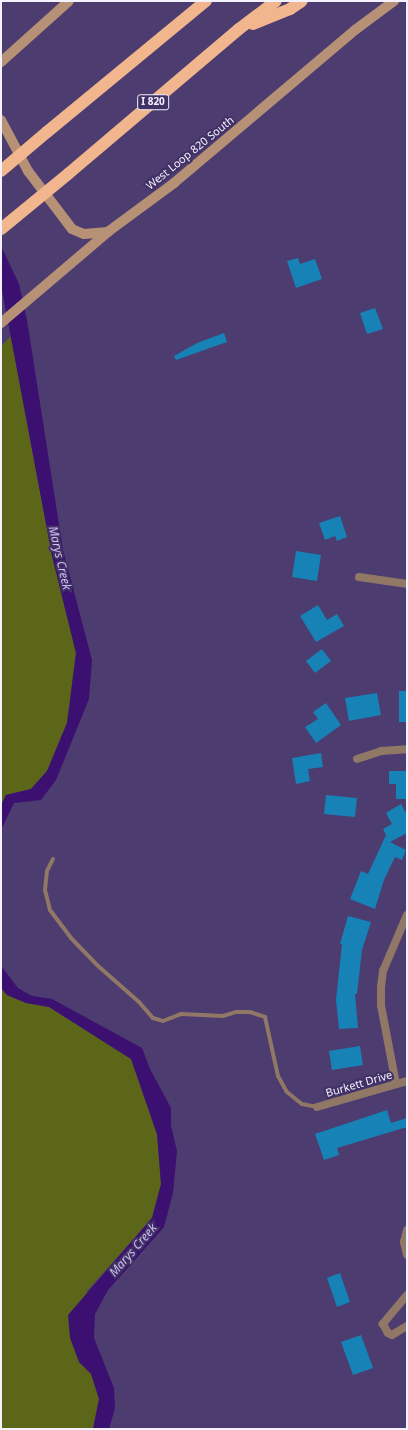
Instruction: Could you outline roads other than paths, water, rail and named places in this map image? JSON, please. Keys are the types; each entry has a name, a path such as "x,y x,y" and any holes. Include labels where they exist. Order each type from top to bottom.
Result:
{"highway":[{"path":"1,171 206,1"},
{"name":"I 820","path":"1,229 239,29 276,1"},
{"path":"239,29 290,9 302,1"}],"main road":[{"path":"1,62 69,1"},
{"name":"West Loop 820 South","path":"1,323 109,231 174,183 355,30 394,1"},
{"path":"1,69 11,53"},
{"path":"1,120 28,171 72,228 84,234 109,231"}],"street":[{"path":"359,577 407,584"},
{"path":"357,759 381,751 407,749"},
{"path":"396,1084 381,1004 381,987 383,971 407,915"},
{"name":"Burkett Drive","path":"317,1108 407,1081"},
{"path":"407,1230 404,1242 407,1255"},
{"path":"407,1295 383,1324 388,1333 392,1335 407,1326"}],"lane":[{"path":"53,859 47,871 45,890 50,910 70,938 97,965 139,1002 153,1018 163,1021 181,1014 223,1016 236,1012 250,1012 265,1017 281,1082 287,1092 302,1104 317,1108"}],"water":[{"name":"Marys Creek","path":"1,246 19,284 27,320 63,550 92,660 89,699 56,780 41,800 14,803 1,830 1,805 6,795 31,789 47,771 67,723 76,653 52,556 1,285"},
{"name":"Marys Creek","path":"1,966 18,988 32,996 52,999 142,1048 150,1069 171,1108 171,1126 177,1151 173,1193 164,1227 108,1290 95,1314 94,1338 114,1388 115,1408 109,1429 93,1429 99,1399 91,1374 79,1362 70,1338 68,1315 152,1218 161,1184 157,1134 131,1059 49,1007 26,1003 7,995 1,988"}]}
